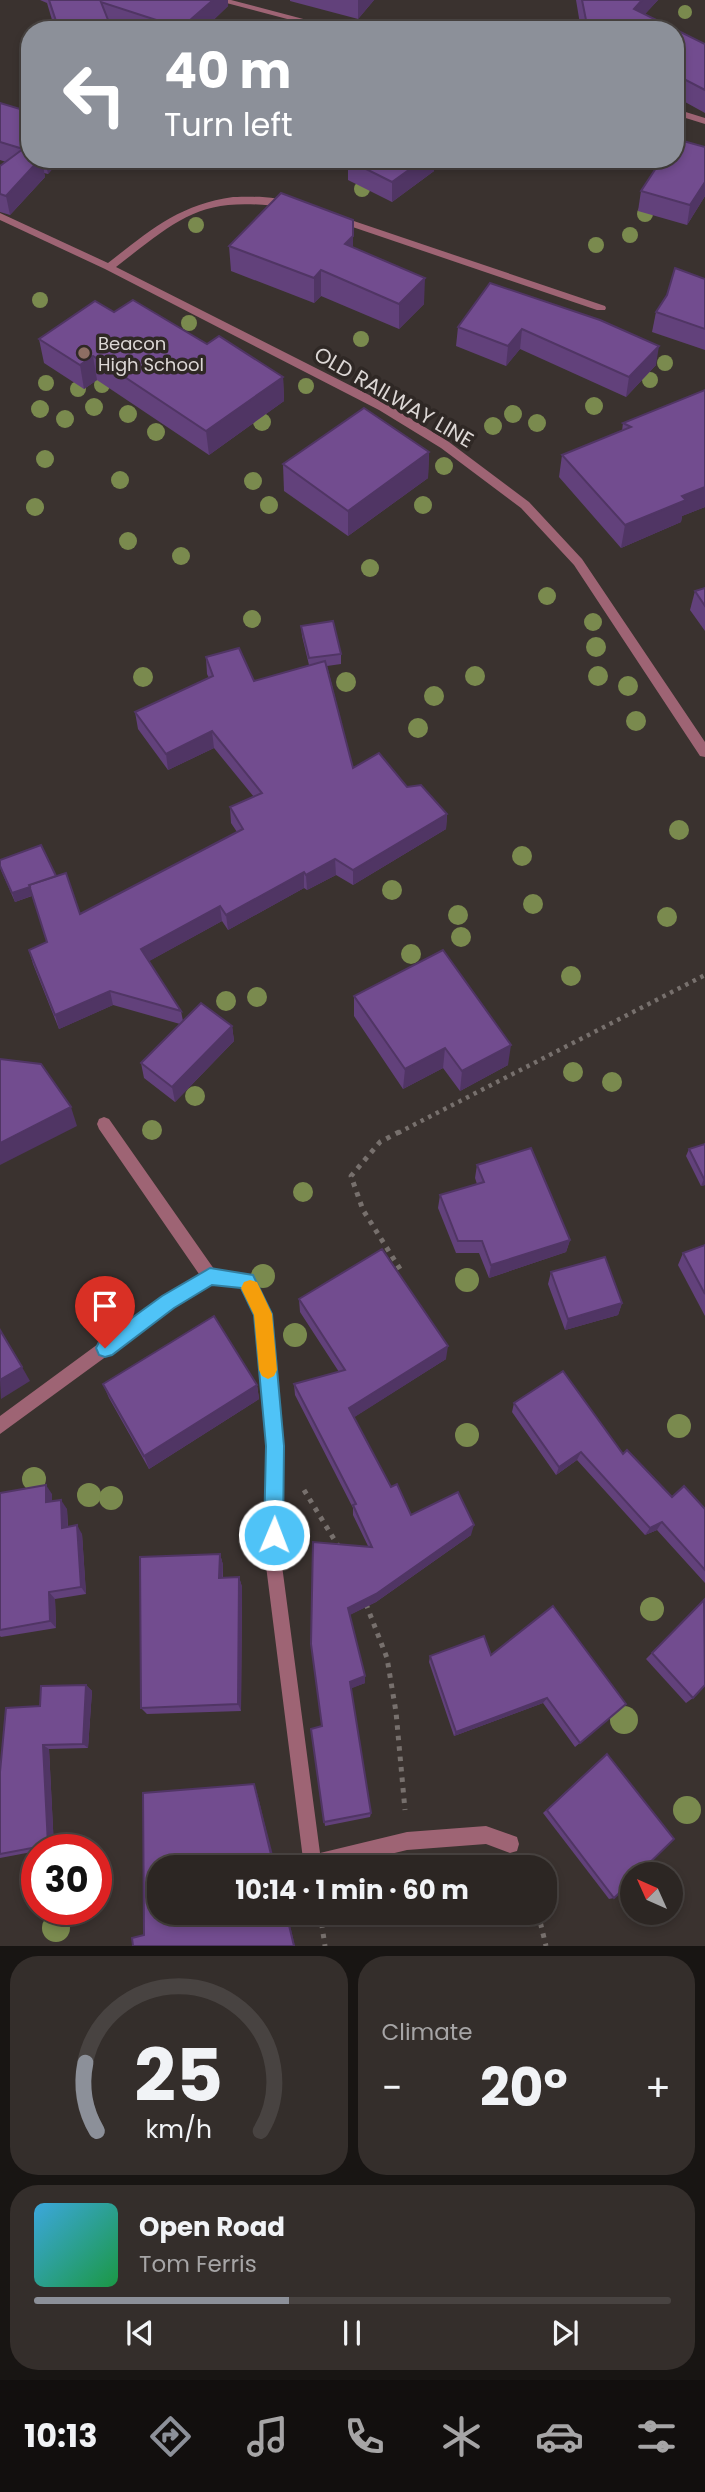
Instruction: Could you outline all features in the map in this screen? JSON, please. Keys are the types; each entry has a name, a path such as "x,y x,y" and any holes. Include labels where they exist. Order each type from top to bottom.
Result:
{"street":[{"path":"220,0 305,21"},
{"path":"684,114 705,121"},
{"path":"109,267 177,215 209,201 259,199 305,208"},
{"path":"329,215 601,308"},
{"name":"OLD RAILWAY LINE","path":"0,216 109,267 383,407 445,445 526,505 578,562 705,752"},
{"path":"104,1124 210,1276"},
{"path":"0,1426 168,1302 210,1276 247,1280 263,1314 275,1446 273,1558 312,1864 407,1841 486,1835 510,1844"}],"path":[{"path":"400,1269 363,1210 351,1176 380,1142 705,975"},
{"path":"302,1488 342,1554"},
{"path":"361,1591 387,1658 396,1712 407,1841"},
{"path":"322,1925 325,1946"},
{"path":"541,1925 546,1946"}],"building":[{"path":"49,0 213,0 189,21 159,21 101,2 108,21 56,21"},
{"path":"582,0 642,0 634,9 658,21 586,21"},
{"path":"684,34 705,44 705,90 684,79"},
{"path":"0,103 21,109 21,148 0,142"},
{"path":"684,141 705,147 705,182 690,205 641,191 656,168 684,168"},
{"path":"21,150 21,168 32,168 6,196 0,194 0,166"},
{"path":"364,168 411,168 392,182"},
{"path":"281,193 353,220 353,236 345,244 425,278 399,304 321,270 314,278 229,246"},
{"path":"675,268 705,279 705,329 656,312 667,295"},
{"path":"490,283 600,320 659,346 629,377 522,329 508,346 458,327"},
{"path":"133,300 207,344 219,336 283,377 206,431 93,356 80,365 39,339 95,301 114,312"},
{"path":"705,390 705,487 682,496 686,500 625,525 562,455 631,427 623,423"},
{"path":"364,408 429,452 348,511 283,464"},
{"path":"705,588 705,606 695,591"},
{"path":"333,621 341,654 309,658 301,626"},
{"path":"239,648 254,681 325,661 353,768 379,753 407,787 421,785 447,814 353,870 335,859 306,875 304,872 226,915 220,906 141,949 181,1011 110,991 55,1015 29,950 47,942 29,885 66,873 80,914 243,829 230,807 262,793 212,731 166,754 135,712 213,676 206,657"},
{"path":"41,845 56,876 12,893 0,860"},
{"path":"443,950 511,1045 462,1071 445,1048 405,1069 354,996"},
{"path":"201,1003 232,1026 172,1087 141,1063"},
{"path":"0,1059 41,1064 71,1107 0,1143"},
{"path":"705,1144 705,1179 704,1179 689,1149"},
{"path":"531,1148 570,1240 491,1265 482,1241 458,1241 440,1195 484,1182 477,1165"},
{"path":"705,1245 705,1294 683,1253"},
{"path":"382,1249 448,1346 349,1408 391,1487 397,1484 411,1515 458,1492 474,1525 376,1594 348,1608 365,1676 350,1682 371,1813 324,1822 311,1729 322,1726 311,1644 313,1542 372,1547 353,1505 356,1504 294,1384 345,1370 299,1299"},
{"path":"605,1257 622,1303 568,1319 551,1272"},
{"path":"214,1316 257,1385 144,1456 103,1384"},
{"path":"0,1330 22,1367 0,1380"},
{"path":"563,1371 623,1454 627,1450 672,1497 684,1486 705,1509 705,1570 662,1522 650,1528 581,1452 559,1467 514,1403"},
{"path":"46,1485 46,1502 61,1500 62,1528 77,1525 81,1587 49,1592 50,1621 0,1630 0,1493"},
{"path":"220,1554 219,1578 239,1577 238,1704 141,1708 140,1557"},
{"path":"704,1600 705,1685 693,1698 652,1653"},
{"path":"553,1606 626,1704 580,1743 547,1698 456,1732 430,1656 484,1636 491,1655"},
{"path":"86,1685 83,1744 43,1745 47,1834 21,1834 21,1850 0,1854 0,1772 6,1708 40,1706 41,1686"},
{"path":"607,1754 674,1839 650,1862 620,1862 620,1892 614,1898 547,1810"},
{"path":"254,1784 271,1855 147,1855 147,1925 289,1925 294,1946 133,1946 132,1938 144,1935 143,1793"}],"slow traffic":[{"path":"250,1288 263,1314 268,1370"}],"place":[{"name":"Beacon High School","path":"84,353"}],"route":[{"path":"105,1348 168,1302 210,1276 247,1280 263,1314 275,1446 274,1535"}]}
